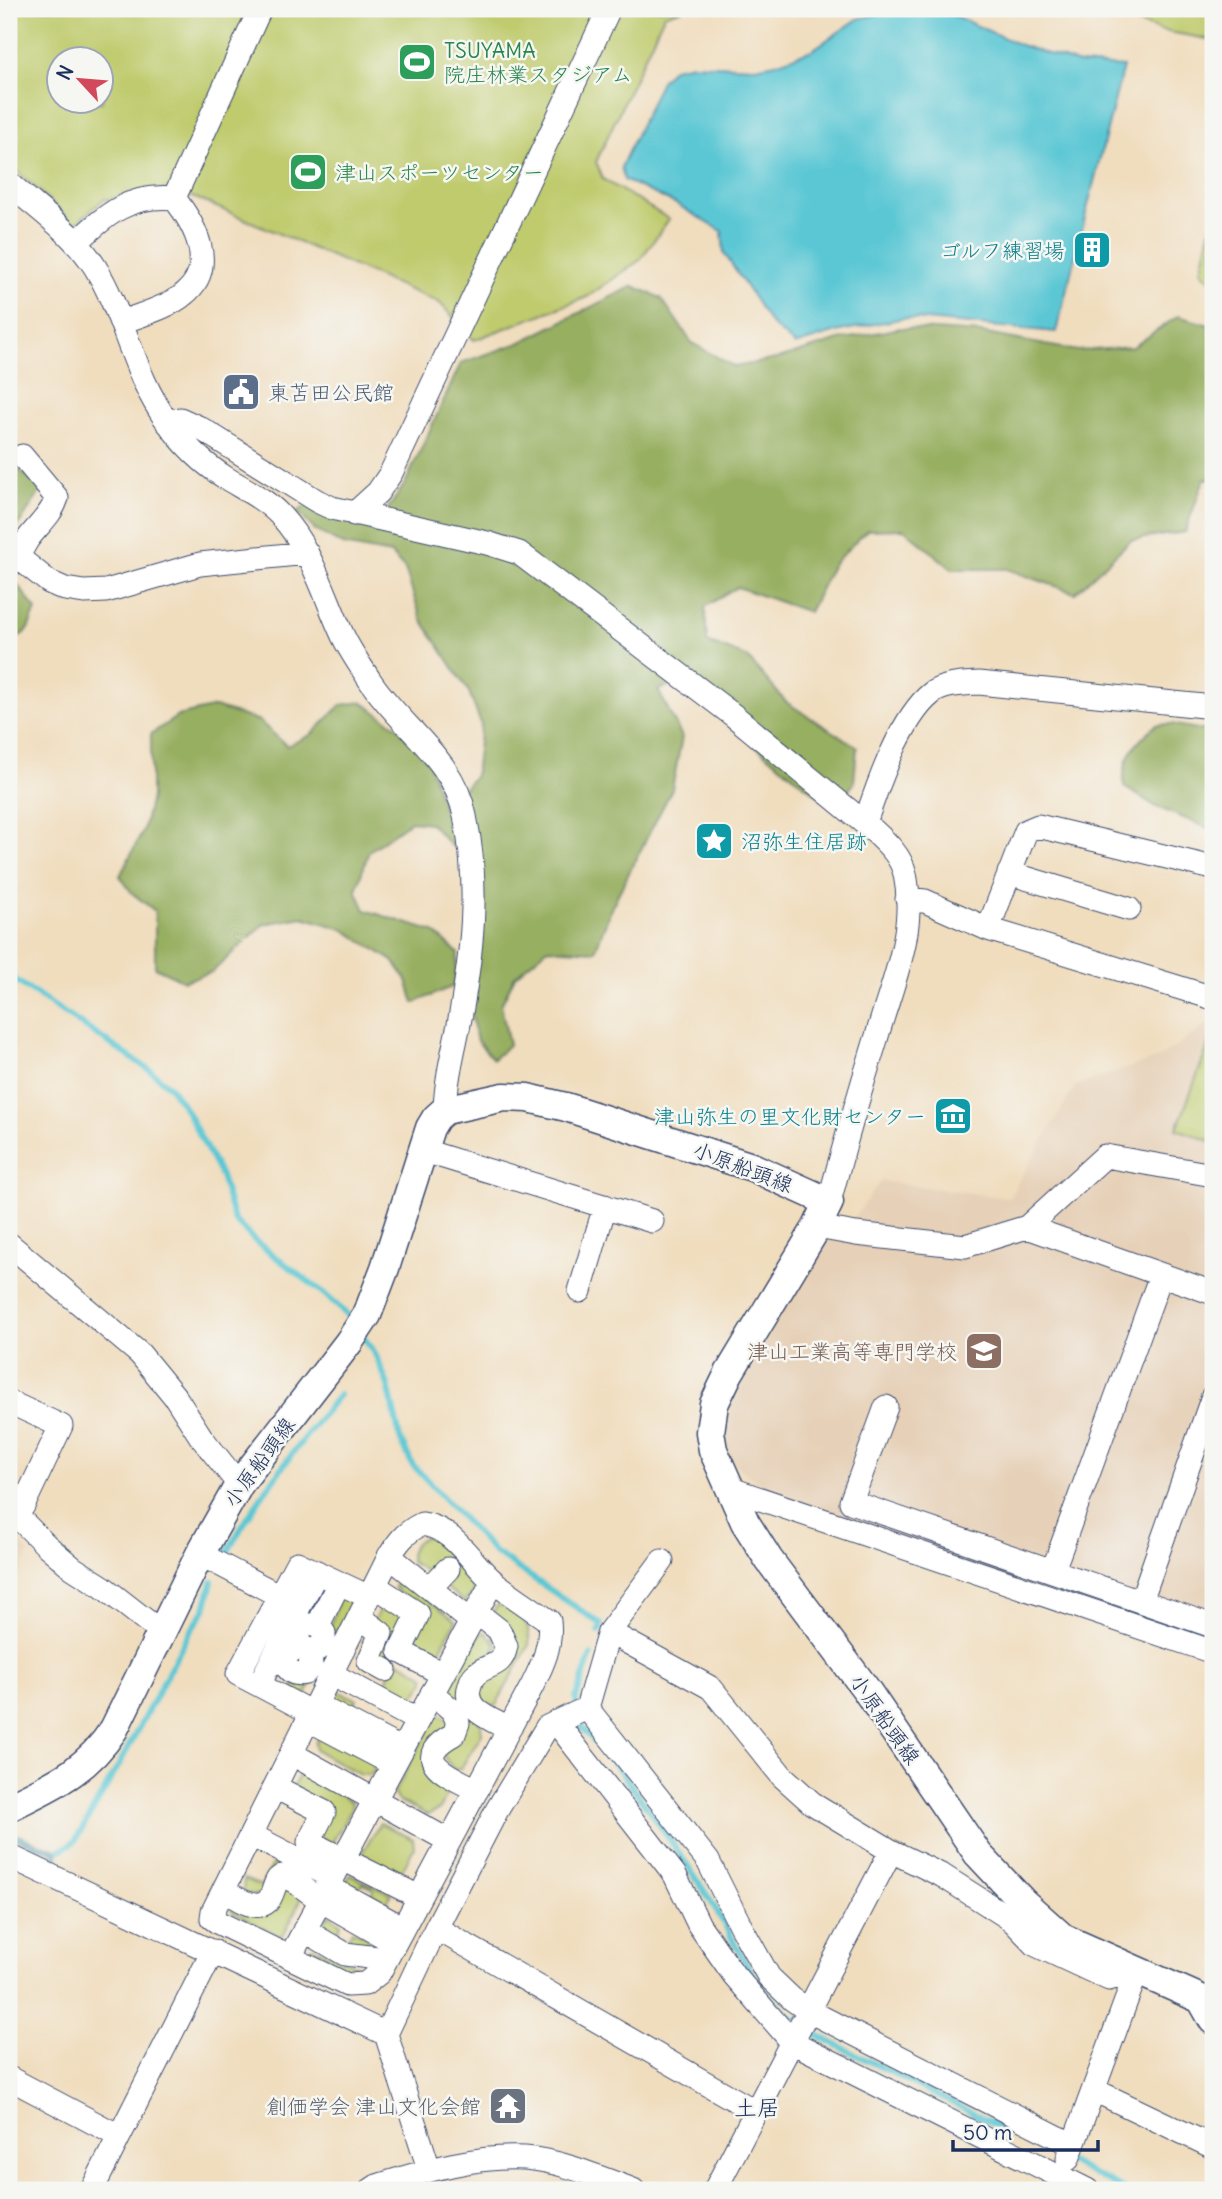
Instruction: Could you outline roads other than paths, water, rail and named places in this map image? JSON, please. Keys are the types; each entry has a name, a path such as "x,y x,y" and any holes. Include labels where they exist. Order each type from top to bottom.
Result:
{"main road":[{"name":"小原船頭線","path":"9,1807 82,1767 100,1750 114,1729 162,1628 240,1483 367,1315 385,1268 421,1150 436,1118 445,1110 504,1097 528,1098 595,1115 752,1167 829,1202 817,1227 729,1373 714,1404 709,1432 728,1488 769,1560 865,1688 978,1854 1063,1938 1201,1999 1213,2020"}],"street":[{"path":"174,198 260,9"},
{"path":"354,514 378,492 391,473 609,9"},
{"path":"9,183 76,243 95,267 122,322 144,383 167,422 202,461 278,512 294,531 307,553 351,649 370,681 438,758 456,788 465,814 471,852 474,925 448,1072 445,1110"},
{"path":"76,243 108,213 128,203 158,197 174,198 189,217 201,248 203,265 195,283 182,297 122,322"},
{"path":"167,422 180,419 200,428 317,501 354,514 519,553 733,715 893,849 904,872 907,899 907,928 901,962 829,1202"},
{"path":"22,456 57,498 54,508 21,548 19,558 48,582 65,589 106,591 200,564 307,553"},
{"path":"865,824 899,740 916,709 933,692 953,685 979,683 1213,707"},
{"path":"988,929 1026,831 1038,826 1213,868"},
{"path":"1009,873 1129,909"},
{"path":"907,899 925,901 988,929 1213,998"},
{"path":"421,1150 652,1221"},
{"path":"817,1227 965,1246 1027,1227 1105,1156 1213,1175"},
{"path":"580,1291 605,1206"},
{"path":"1027,1227 1213,1293"},
{"path":"9,1244 140,1354 176,1398 201,1437 240,1483"},
{"path":"1053,1570 1161,1275"},
{"path":"1141,1601 1213,1396"},
{"path":"9,1402 61,1426 23,1506 12,1511 73,1568 103,1587 148,1622 162,1628"},
{"path":"886,1407 851,1502 1213,1626"},
{"path":"728,1488 1213,1652"},
{"path":"422,1524 434,1525 445,1532 493,1581 550,1621 551,1637 545,1661 395,1943 373,1980 357,1986 347,1985 219,1923 212,1917 389,1556 410,1529 422,1524"},
{"path":"200,1554 279,1596"},
{"path":"389,1556 430,1588 499,1630 506,1646 499,1661 476,1673 468,1689 468,1697 470,1704 477,1711 509,1729"},
{"path":"429,2169 386,2034 436,1928 497,1810 547,1727 587,1708 609,1632 662,1561"},
{"path":"397,1756 238,1674 297,1563 368,1600 418,1614 400,1651 437,1684 457,1723 454,1734 438,1742 434,1748 433,1761 438,1769 477,1790"},
{"path":"430,1588 448,1569"},
{"path":"259,1685 317,1572"},
{"path":"290,1957 493,1581"},
{"path":"281,1696 293,1673 301,1674 309,1670 312,1661 305,1649 318,1649 324,1642 324,1633 318,1625 339,1583"},
{"path":"368,1600 381,1633 369,1661 387,1667 371,1695"},
{"path":"609,1632 711,1688 782,1776 812,1802 891,1851 943,1876 1012,1920 1036,1945 1109,1979 1137,1971"},
{"path":"331,1674 417,1720"},
{"path":"587,1708 708,1861 769,1977 792,1999 809,2011 1073,2146"},
{"path":"556,1722 675,1875 699,1925 734,1975 792,2042 1059,2183 1087,2190"},
{"path":"292,1754 449,1841"},
{"path":"275,1787 324,1812 309,1842 330,1881 347,1925 395,1943"},
{"path":"251,1835 330,1881 395,1943"},
{"path":"715,2190 891,1851"},
{"path":"9,1856 386,2034"},
{"path":"224,1890 250,1904 261,1905 270,1898 275,1883 282,1877 301,1885 330,1881 419,1898"},
{"path":"436,1928 756,2112"},
{"path":"304,1930 345,1954 395,1943"},
{"path":"92,2190 213,1951"},
{"path":"1059,2183 1137,1971"},
{"path":"9,2078 119,2136"},
{"path":"1094,2090 1212,2144"},
{"path":"371,2190 429,2169 477,2160 526,2158 576,2169 633,2190"}],"water":[{"path":"899,9 953,15 1020,45 1079,64 1123,67 1056,332 904,318 840,331 795,345 770,323 724,253 722,231 674,203 624,180 621,167 661,81 673,68 693,64 755,67 776,63 812,50 858,19"},
{"path":"9,1832 59,1851 56,1864 53,1865 55,1853 9,1836"}],"waterway":[{"path":"9,976 151,1071 170,1087 186,1110 221,1176 234,1220 256,1242 321,1291 354,1321"},
{"path":"363,1336 376,1356 388,1385 400,1438 412,1464 494,1552 601,1624 599,1632"},
{"path":"227,1553 279,1471 339,1395"},
{"path":"61,1850 75,1841 119,1765 187,1637 205,1609 212,1582"},
{"path":"577,1708 576,1698 591,1655"},
{"path":"578,1719 579,1724 625,1777 677,1850 720,1916 761,1987 792,2018 813,2033 1125,2190"}],"place":[{"name":"TSUYAMA 院庄林業スタジアム","path":"417,62"},
{"name":"津山スポーツセンター","path":"308,172"},
{"name":"ゴルフ練習場","path":"1092,250"},
{"name":"東苫田公民館","path":"241,392"},
{"name":"沼弥生住居跡","path":"714,841"},
{"name":"津山弥生の里文化財センター","path":"953,1116"},
{"name":"津山工業高等専門学校","path":"984,1351"},
{"name":"創価学会 津山文化会館","path":"508,2106"}],"district":[{"name":"土居","path":"757,2107"}]}
